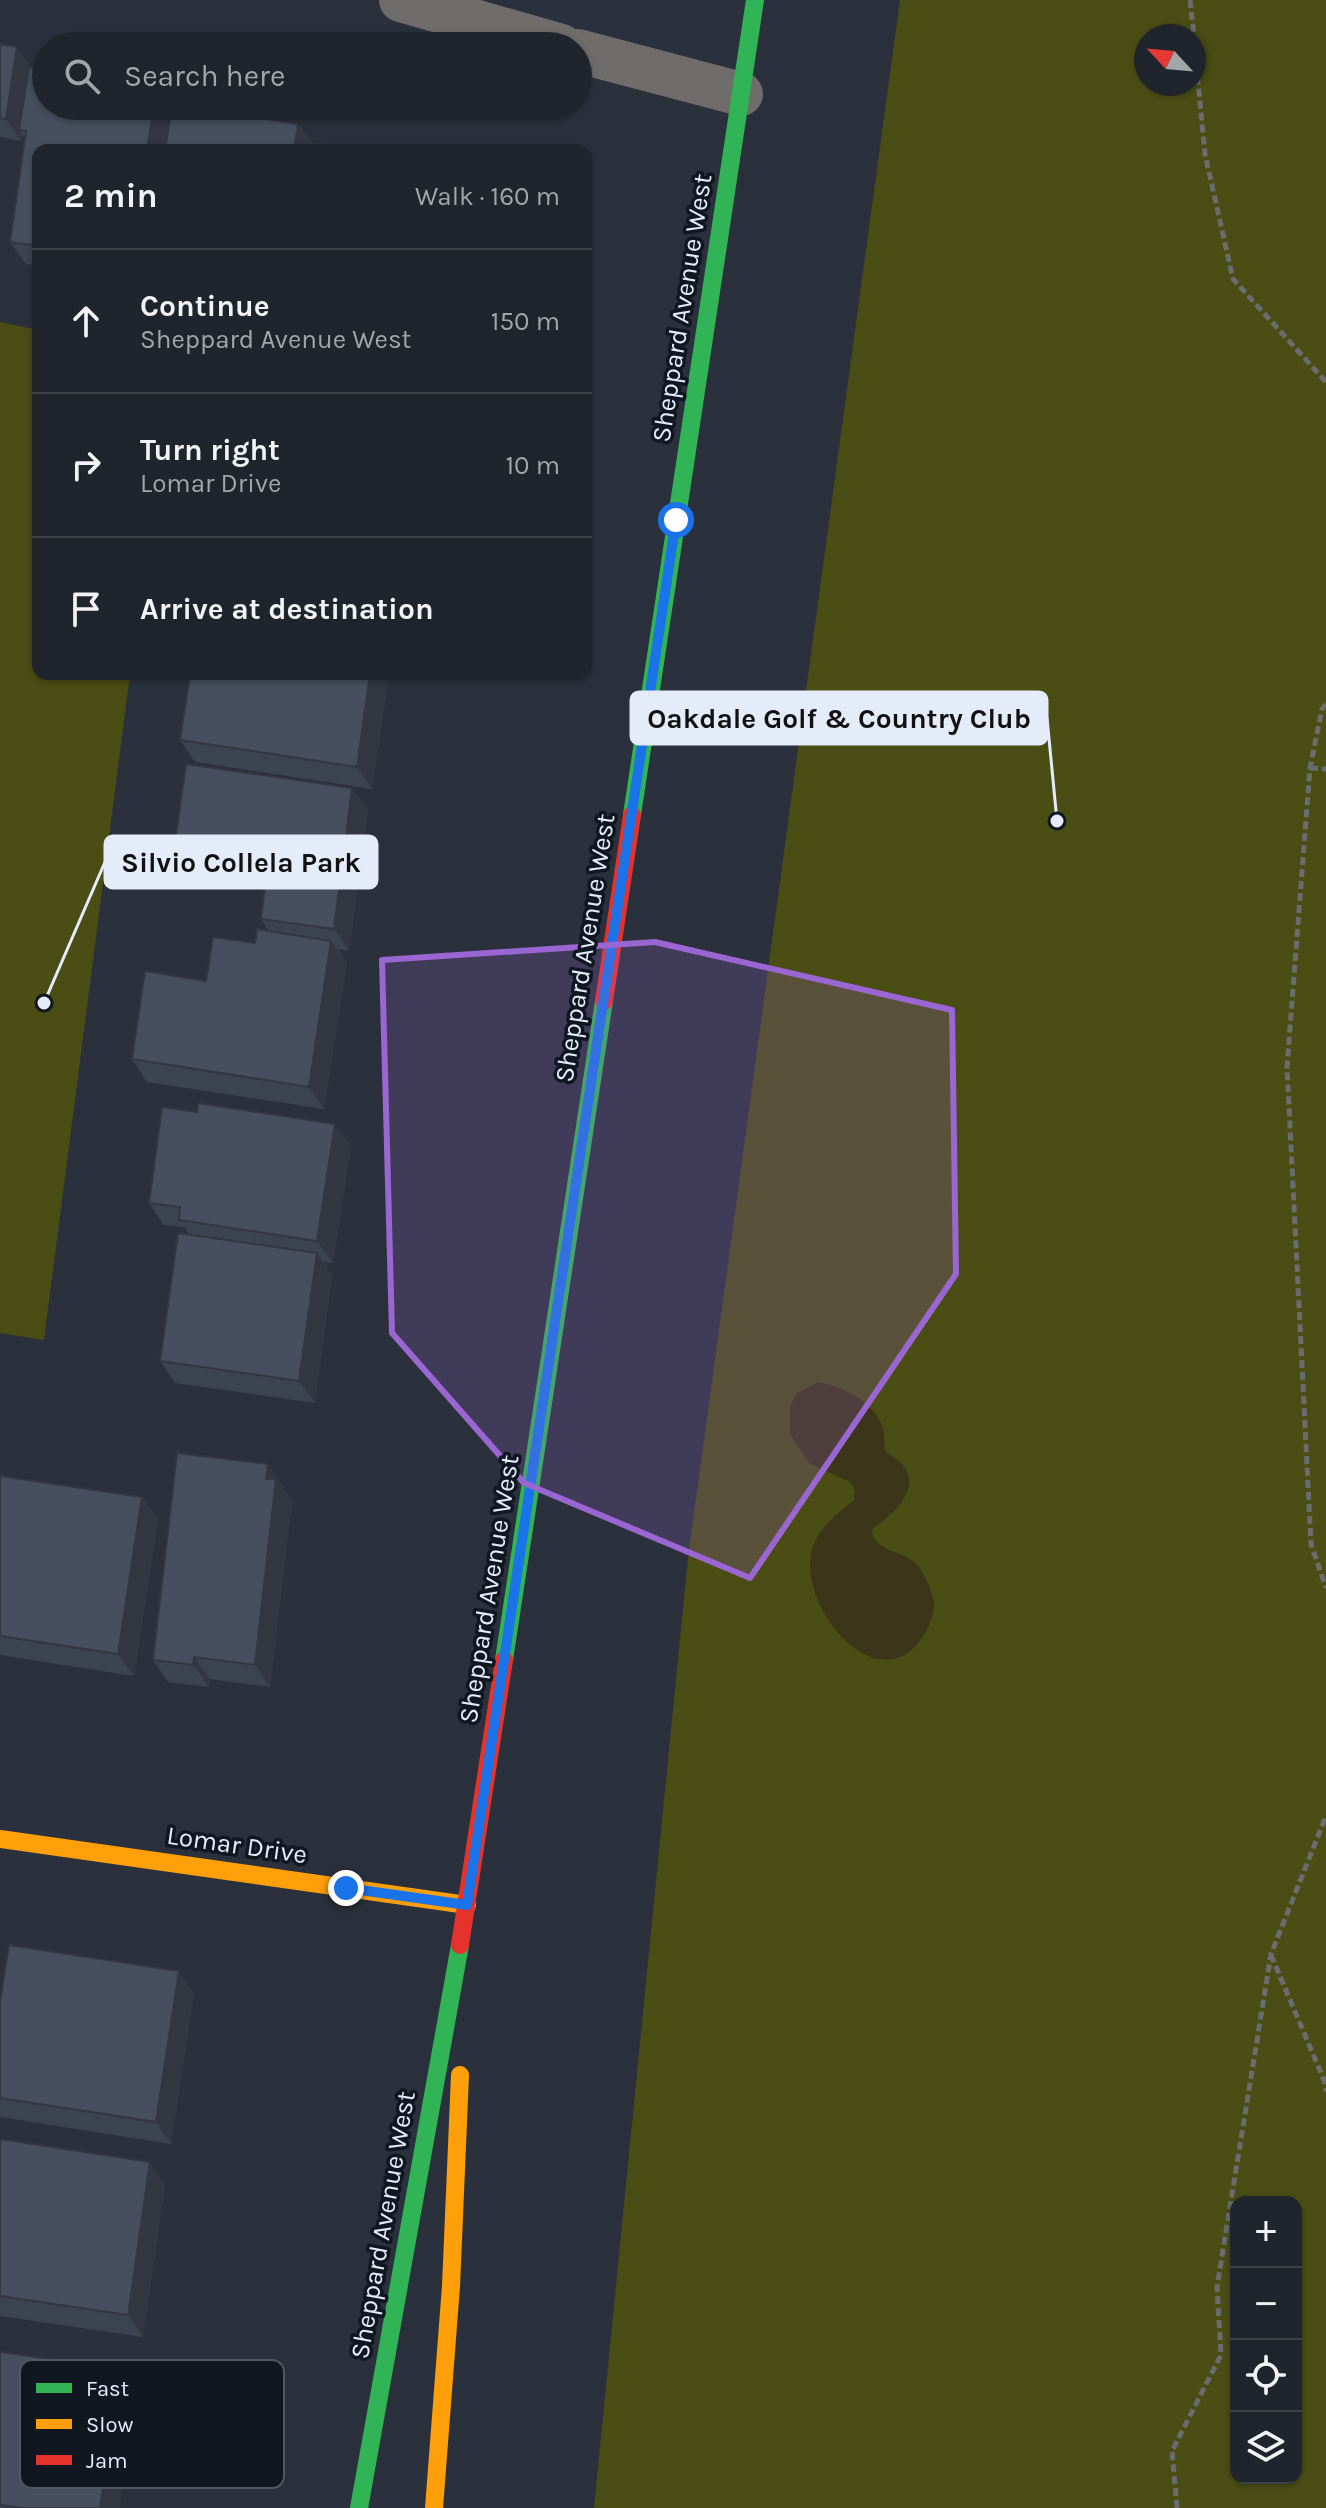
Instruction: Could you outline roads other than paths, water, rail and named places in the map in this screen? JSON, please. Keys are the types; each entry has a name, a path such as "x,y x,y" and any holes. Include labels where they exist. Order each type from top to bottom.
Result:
{"main road":[{"name":"Sheppard Avenue West","path":"359,2508 467,1905 755,0"},
{"name":"Lomar Drive","path":"0,1839 467,1905"},
{"name":"Sheppard Avenue West","path":"434,2508 451,2286 467,1905"}],"street":[{"path":"401,0 512,32"},
{"path":"592,55 741,94"}],"place":[{"name":"Oakdale Golf & Country Club","path":"1057,821"},
{"name":"Silvio Collela Park","path":"44,1003"}]}
